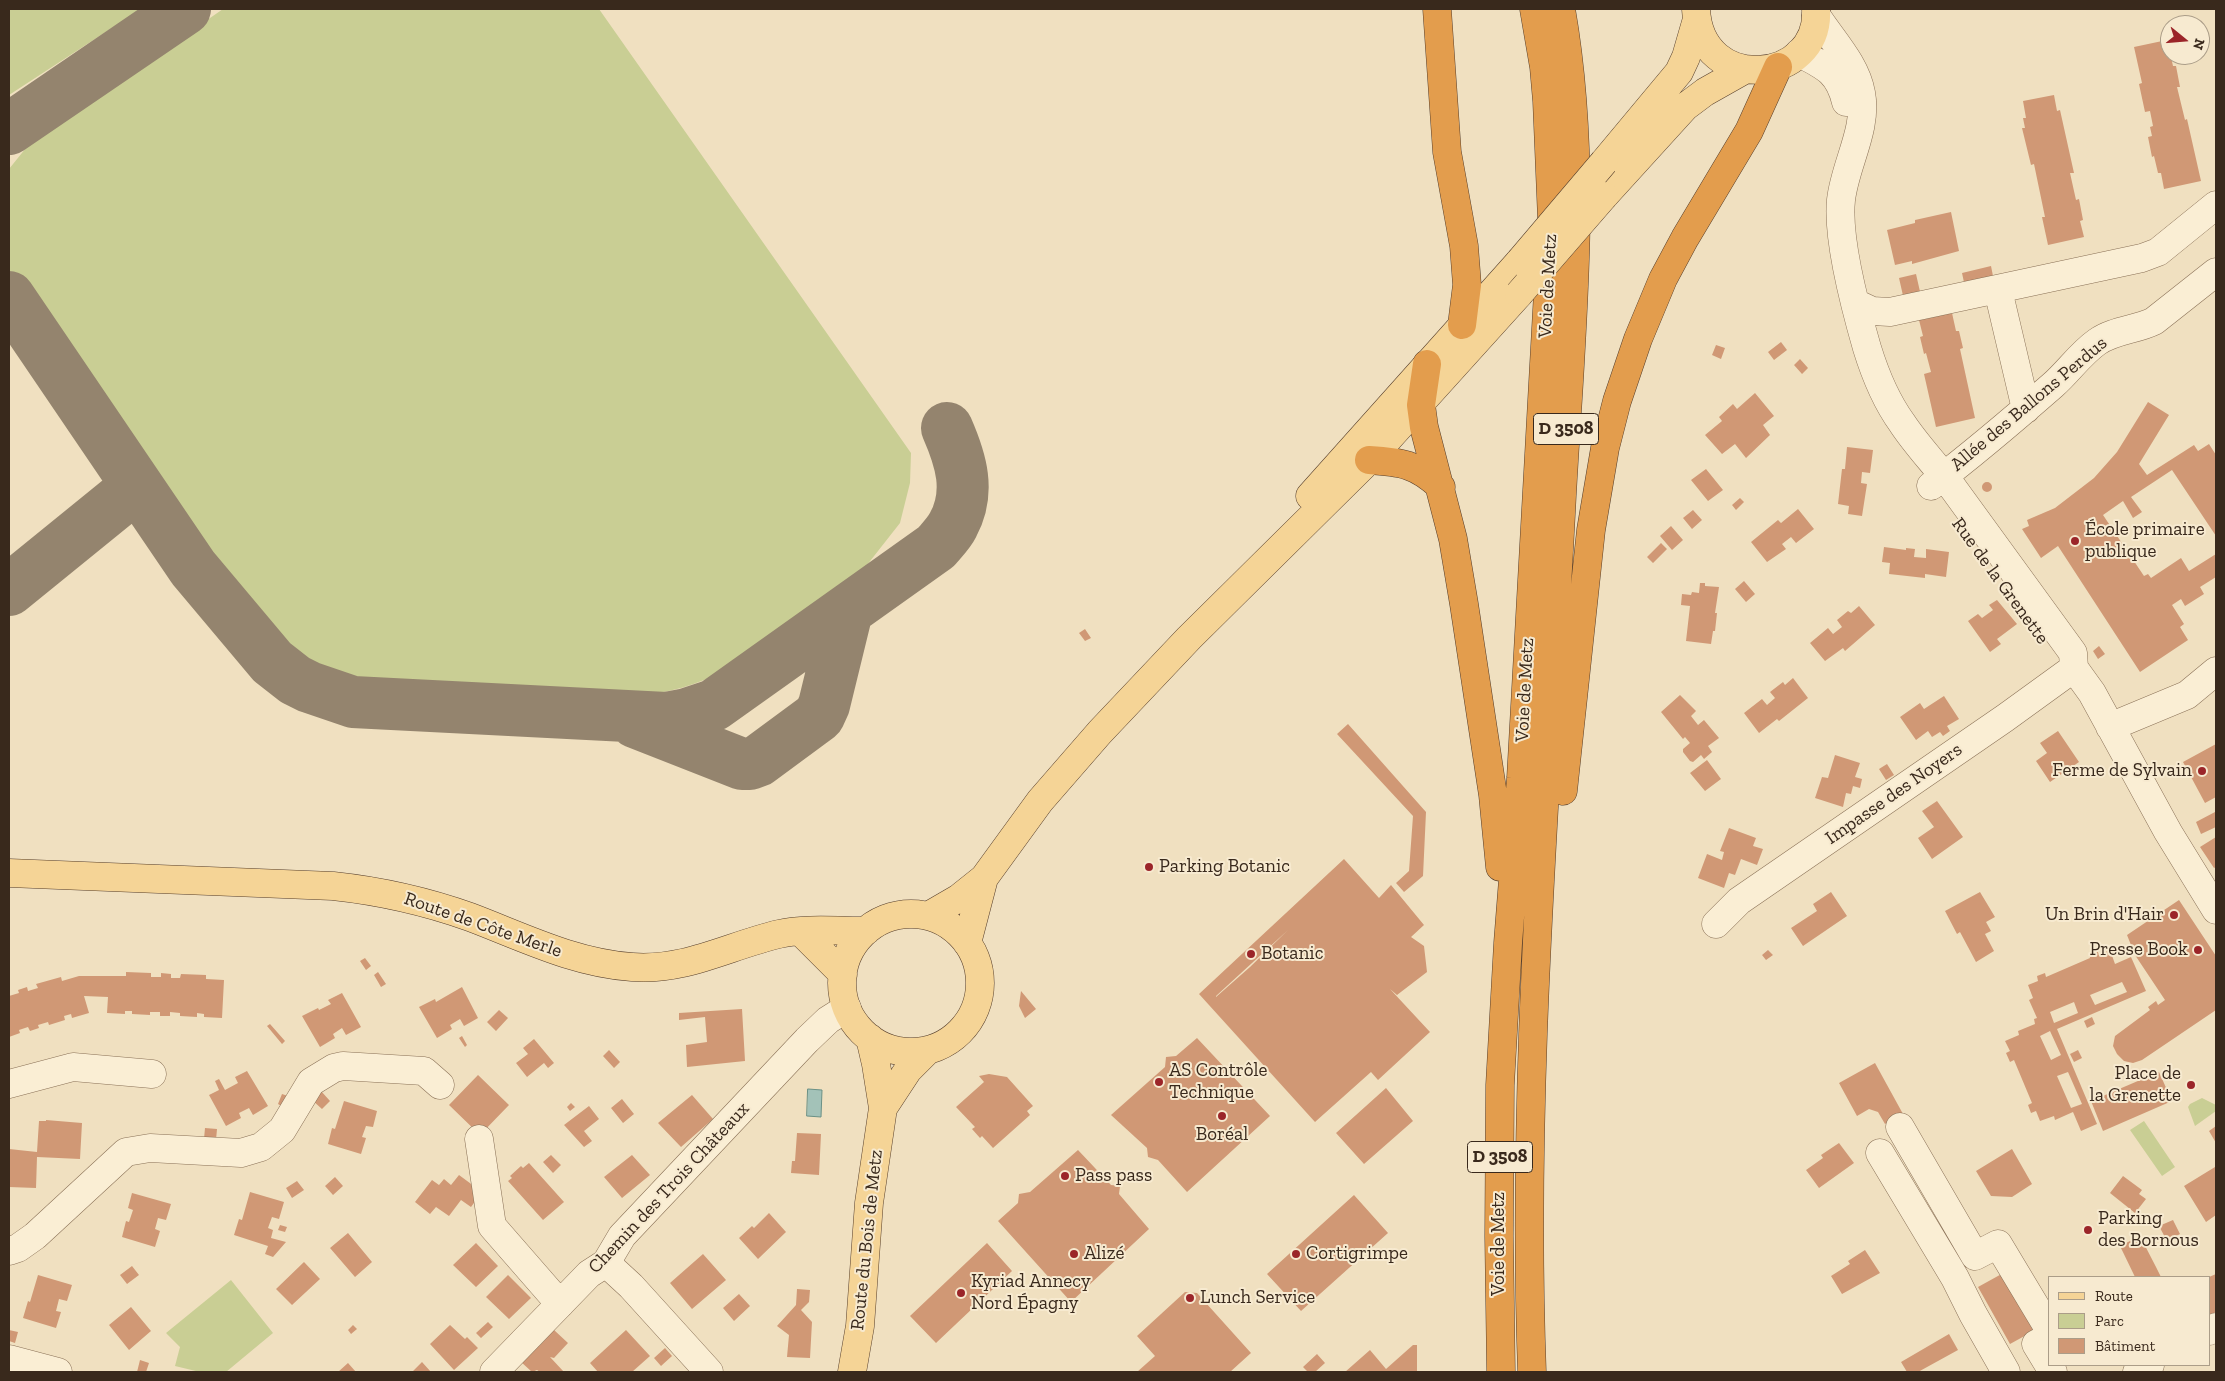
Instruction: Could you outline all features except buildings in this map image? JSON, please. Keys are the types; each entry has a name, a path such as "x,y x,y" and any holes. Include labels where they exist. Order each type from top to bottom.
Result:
{"highway":[{"path":"1437,9 1447,152 1464,246 1467,285 1462,325"},
{"name":"Voie de Metz","path":"1502,1372 1499,1236 1500,1085 1520,778 1552,220 1544,66 1534,9"},
{"name":"Voie de Metz","path":"1532,1372 1529,1257 1530,1098 1538,915 1575,272 1575,129 1568,49 1561,9"},
{"path":"1530,1098 1590,540 1605,448 1620,392 1652,304 1684,238 1789,60"},
{"path":"1427,364 1421,404 1424,427 1453,539 1464,604 1493,795 1508,943"},
{"path":"1369,460 1400,462 1421,470 1441,487"}],"main road":[{"path":"1696,14 1700,31 1712,52 1727,63 1744,70 1756,71 1789,60 1814,29 1816,12"},
{"path":"928,916 959,898 984,878 1054,784 1189,638 1340,460 1520,261 1679,72 1686,57 1696,14"},
{"path":"1189,638 1369,460 1519,294 1604,196 1686,107 1705,92 1744,70"},
{"name":"Route de Côte Merle","path":"9,873 323,886 370,890 408,897 450,910 580,959 634,967 660,967 688,963 777,935 801,932 866,931"},
{"path":"967,943 984,878"},
{"path":"906,914 928,916 943,922 957,931 967,943 977,962 980,984 976,1005 969,1020 958,1034 944,1044 928,1050 908,1052 888,1048 870,1038 855,1023 847,1008 843,990 843,974 851,950 866,931 884,919 906,914"},
{"path":"801,932 843,974"},
{"name":"Route du Bois de Metz","path":"852,1372 862,1307 874,1156 883,1108 870,1038"},
{"name":"Route du Bois de Metz","path":"883,1108 908,1070 928,1050"}],"street":[{"name":"Rue de la Grenette","path":"1816,12 1857,78 1861,93 1863,106 1860,124 1843,187 1840,218 1857,304 1872,362 1892,408 1938,481 2059,663 2074,668 2106,719 2168,832 2216,910"},
{"name":"Rue de la Grenette","path":"1789,60 1828,68 1838,79 1847,106 1842,138 1828,190 1826,215 1827,234 1844,324 1851,352 1863,385 1879,419 1938,481"},
{"path":"1857,304 1872,311 1890,312 2150,256 2216,205"},
{"name":"Allée des Ballons Perdus","path":"1938,481 2062,378 2096,343 2109,335 2145,326 2154,321 2216,272"},
{"path":"1998,290 2026,409"},
{"name":"Impasse des Noyers","path":"1716,924 1739,901 2006,718 2074,668"},
{"path":"2106,719 2191,677 2213,673"},
{"name":"Chemin des Trois Châteaux","path":"494,1372 589,1274 606,1263 622,1236 807,1040 828,1020 847,1008"},
{"path":"9,1251 18,1248 36,1236 126,1152 150,1148 241,1153 261,1146 282,1130 311,1082 334,1068 344,1066 424,1071 440,1085"},
{"path":"9,1084 73,1067 152,1074"},
{"path":"1900,1127 1975,1256 1998,1244 2048,1327"},
{"path":"479,1139 492,1226 560,1304"},
{"path":"1880,1153 1955,1278 1972,1314 2006,1372"},
{"path":"606,1263 631,1286 708,1372"},
{"path":"2048,1337 2036,1344 2048,1364"},
{"path":"9,1359 58,1372"},
{"path":"2137,1372 2148,1366"}],"green space":[{"path":"9,9 141,9 9,95"},
{"path":"223,9 599,9 911,453 910,483 900,523 867,565 730,668 682,688 644,695 630,696 355,678 322,667 293,649 275,633 194,531 9,276 9,169 30,143"},
{"path":"2202,1098 2216,1105 2216,1111 2195,1126 2188,1107"},
{"path":"2144,1121 2175,1167 2162,1176 2130,1130"},
{"path":"231,1280 273,1333 226,1372 200,1372 175,1366 180,1347 166,1333"}],"water":[{"path":"808,1089 822,1090 821,1117 807,1116"}],"taxiway":[{"path":"9,129 185,9"},
{"path":"9,297 193,568 272,662 295,680 309,687 353,702 666,718 687,714 714,705 936,547 951,528 962,500 963,488 960,464 947,428"},
{"path":"9,590 137,486"},
{"path":"635,722 742,764 758,761 819,716 824,705 847,611"}],"place":[{"name":"École primaire publique","path":"2075,541"},
{"name":"Ferme de Sylvain","path":"2202,771"},
{"name":"Parking Botanic","path":"1149,867"},
{"name":"Un Brin d'Hair","path":"2174,915"},
{"name":"Presse Book","path":"2198,950"},
{"name":"Botanic","path":"1251,954"},
{"name":"AS Contrôle Technique","path":"1159,1082"},
{"name":"Place de la Grenette","path":"2191,1085"},
{"name":"Boréal","path":"1222,1116"},
{"name":"Pass pass","path":"1065,1176"},
{"name":"Parking des Bornous","path":"2088,1230"},
{"name":"Alizé","path":"1074,1254"},
{"name":"Cortigrimpe","path":"1296,1254"},
{"name":"Kyriad Annecy Nord Épagny","path":"961,1293"},
{"name":"Lunch Service","path":"1190,1298"}]}
